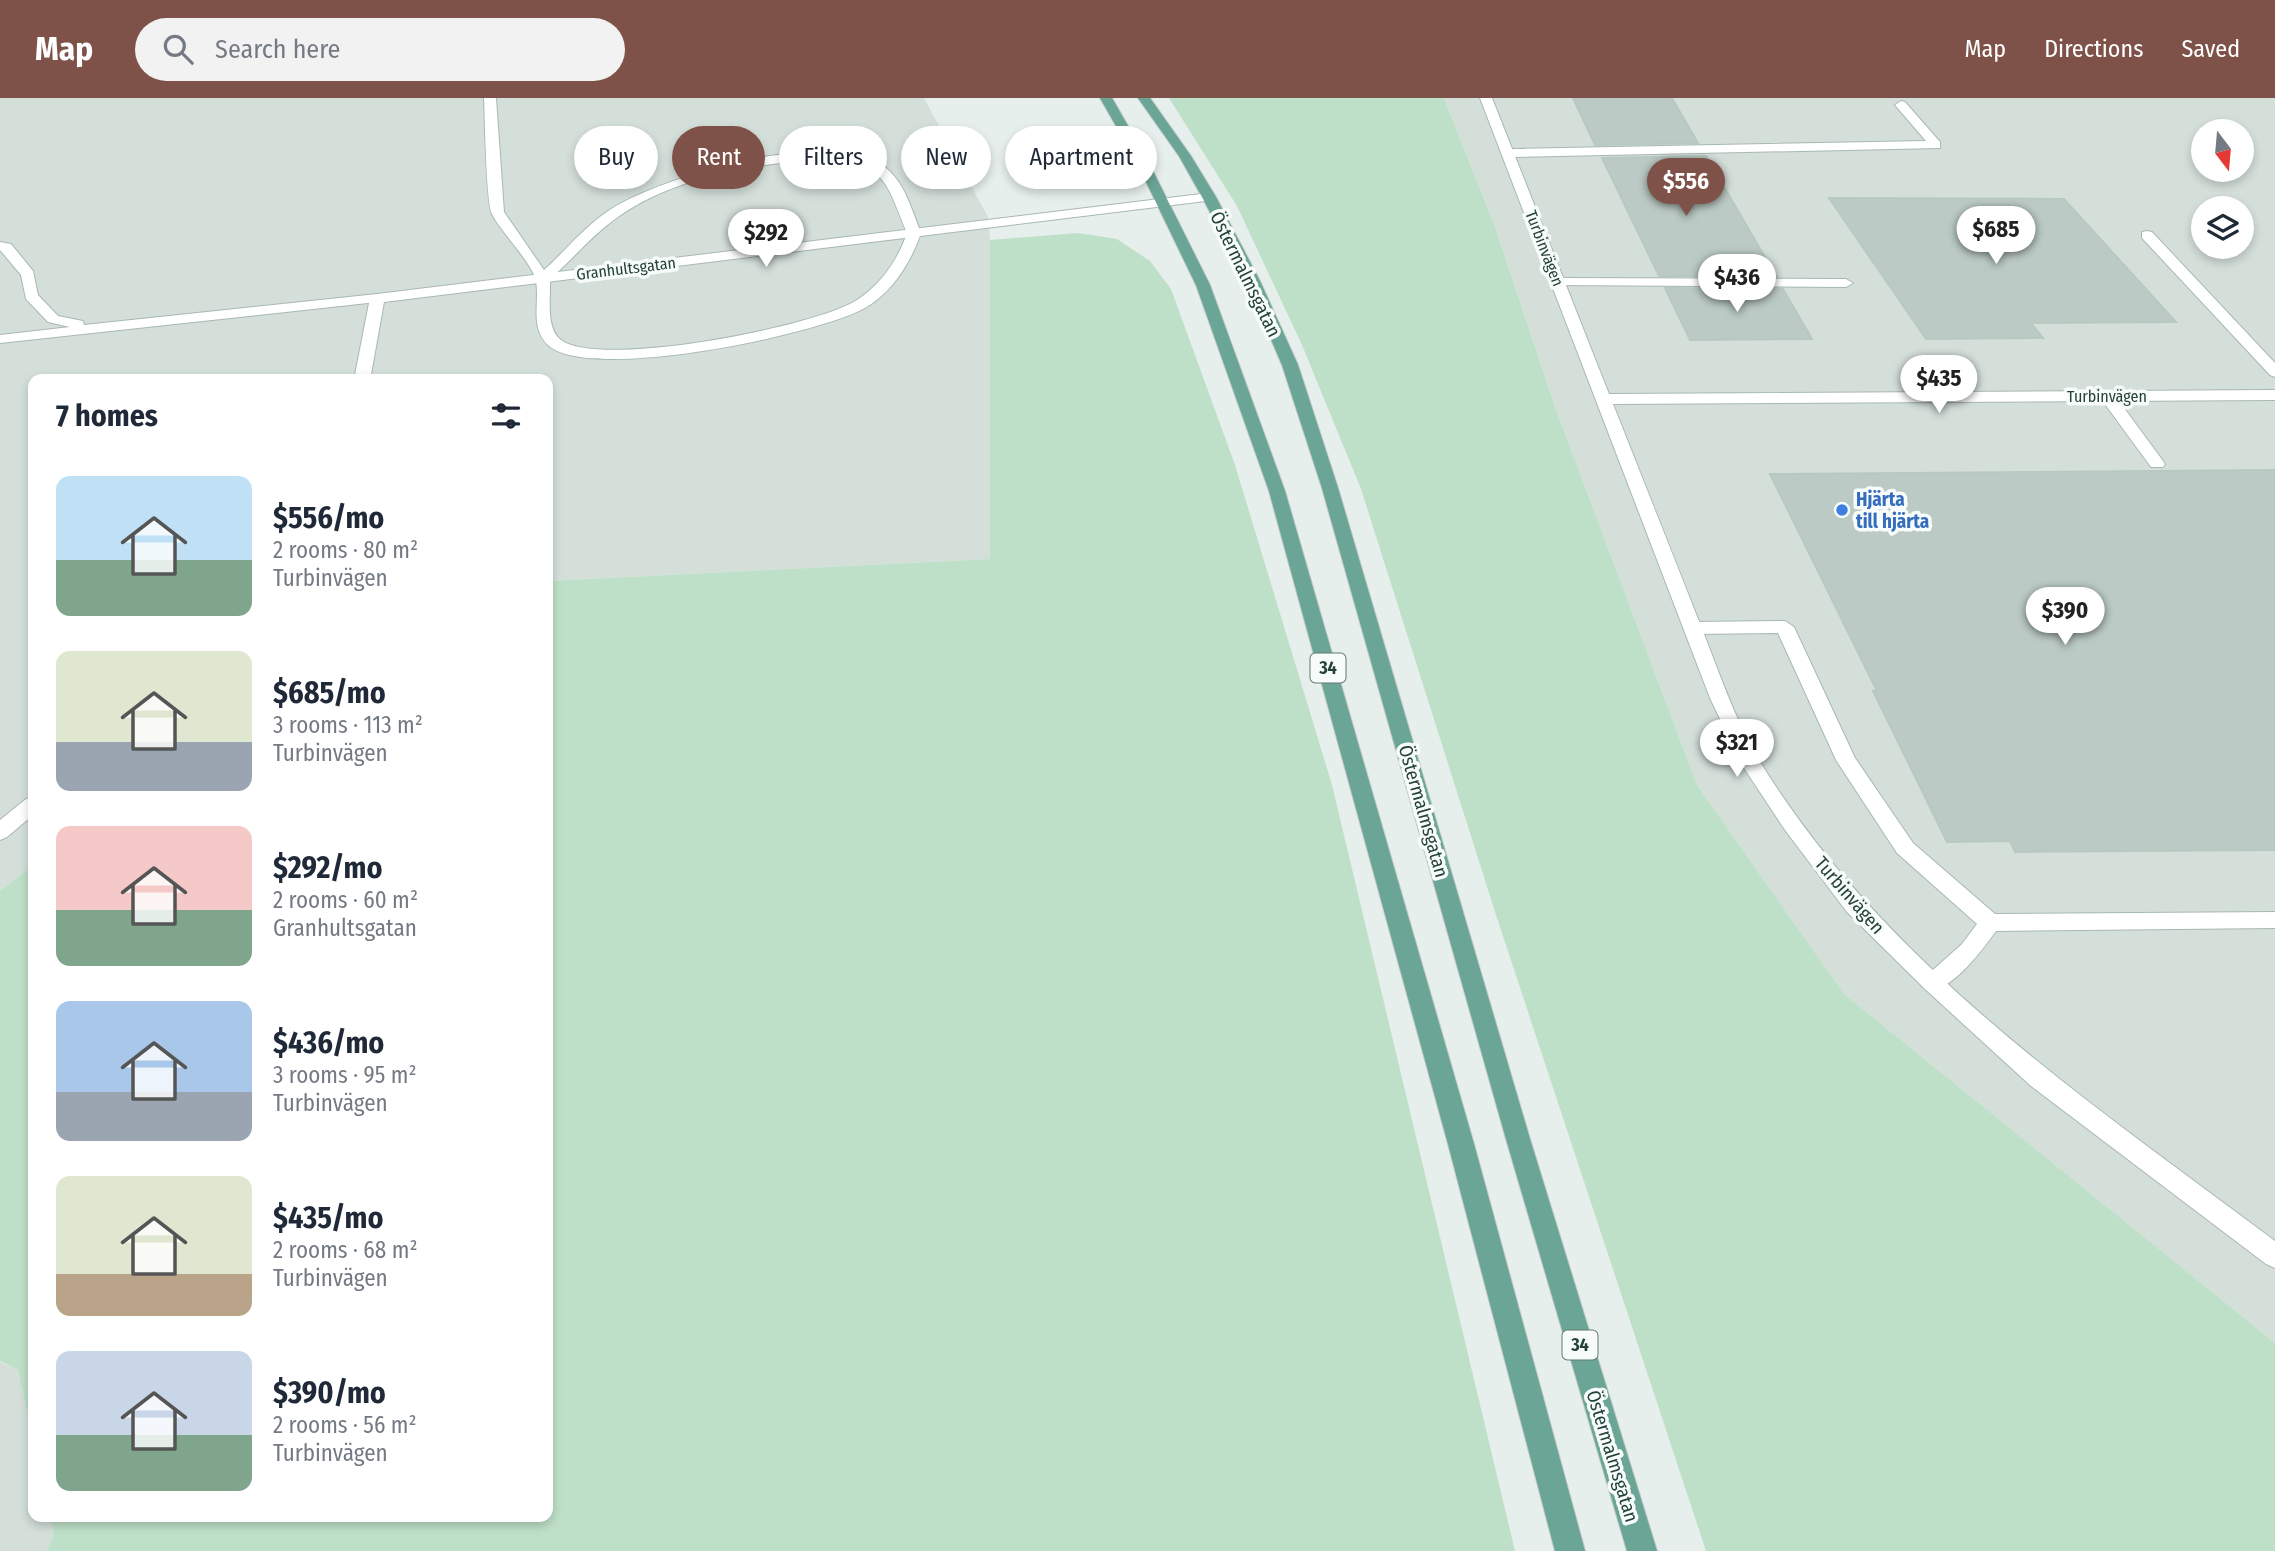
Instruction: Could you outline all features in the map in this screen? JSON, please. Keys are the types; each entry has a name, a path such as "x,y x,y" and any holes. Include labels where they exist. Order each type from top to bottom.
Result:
{"main road":[{"name":"34","path":"1106,98 1141,159 1203,285 1236,371 1296,554 1457,1131 1570,1551"},
{"name":"Östermalmsgatan","path":"1144,98 1185,156 1209,197 1253,281 1290,365 1330,488 1518,1139 1642,1551"}],"street":[{"path":"491,98 497,212 543,278 544,328 555,343 591,355 625,356 770,335 824,321 861,304 884,286 908,251 914,233 895,188 879,168 851,158 827,154 786,157 716,172 654,193 616,212 543,278"},
{"name":"Turbinvägen","path":"1486,98 1720,698 1749,760 1791,825 1856,906 1933,983 2040,1079 2275,1256"},
{"path":"1508,153 1936,145 1901,105"},
{"name":"Granhultsgatan","path":"0,339 377,298 1209,197"},
{"path":"2147,234 2275,372"},
{"path":"0,246 6,247 27,274 31,296 53,319 94,328"},
{"path":"1558,282 1846,283"},
{"path":"363,374 377,298"},
{"name":"Turbinvägen","path":"1602,399 2275,395"},
{"path":"2107,396 2157,464"},
{"path":"1692,628 1785,627 1846,760 1905,848 1990,923 2275,920"},
{"path":"0,832 28,808"},
{"path":"1933,983 1970,950 1990,923"}],"shaded area":[{"path":"0,98 924,98 939,126 901,126 901,189 973,189 988,217 990,559 553,581 553,374 28,374 28,869 0,891"},
{"path":"1444,98 2275,98 2275,1343 1844,994 1697,785 1555,407 1495,227"},
{"path":"0,1362 18,1370 28,1417 28,1522 51,1522 54,1534 46,1551 0,1551"}],"green space":[{"path":"1169,98 1444,98 1495,227 1555,407 1697,785 1844,994 2275,1343 2275,1551 1706,1551 1496,915 1361,489 1302,345 1237,206"},
{"path":"1078,233 1117,239 1150,261 1171,289 1235,465 1332,785 1515,1551 46,1551 54,1534 51,1522 553,1522 553,581 990,559 990,240"},
{"path":"28,869 28,1417 18,1370 0,1361 0,891"}],"building":[{"path":"1573,98 1672,98 1698,143 1595,145"},
{"path":"1706,156 1776,276 1659,276 1602,158"},
{"path":"1829,198 2064,199 2176,322 2031,323 2043,338 1926,339"},
{"path":"1665,288 1783,289 1812,339 1690,340"},
{"path":"2275,470 2275,850 2015,852 2010,841 1947,842 1873,691 1877,691 1770,474"}],"place":[{"name":"Hjärta till hjärta","path":"1842,510"}]}
